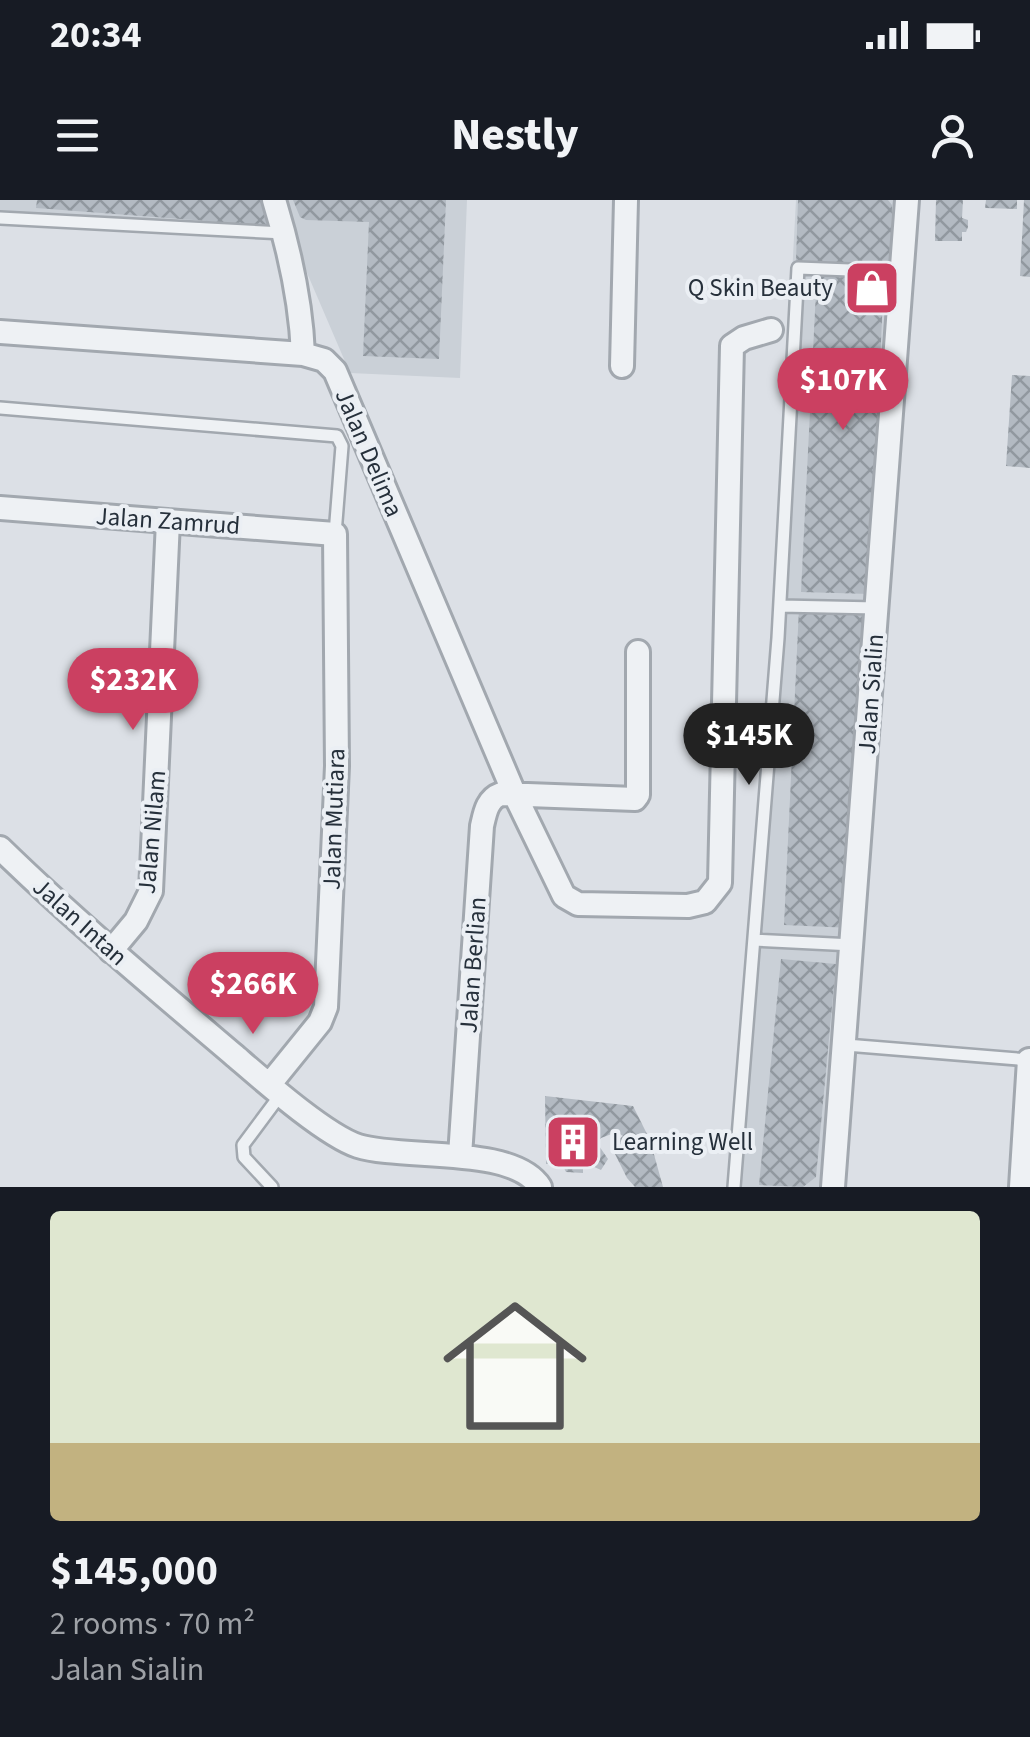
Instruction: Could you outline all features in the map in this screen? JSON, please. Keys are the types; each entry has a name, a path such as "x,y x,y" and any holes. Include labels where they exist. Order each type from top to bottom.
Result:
{"street":[{"path":"0,332 303,354 284,233 274,200"},
{"path":"622,366 626,200"},
{"name":"Jalan Sialin","path":"833,1187 907,200"},
{"name":"Jalan Delima","path":"303,354 324,360 335,372 514,793 564,896 578,904 688,906 704,902 720,883 732,346 771,330"},
{"name":"Jalan Zamrud","path":"0,508 335,534"},
{"name":"Jalan Nilam","path":"111,951 136,921 151,891 168,521"},
{"name":"Jalan Mutiara","path":"275,1090 326,1007 337,766 335,534"},
{"path":"514,793 635,799 638,652"},
{"name":"Jalan Berlian","path":"460,1156 482,826 486,807 494,796 514,793"},
{"name":"Jalan Intan","path":"0,848 111,951 275,1090 344,1139 358,1146 460,1156 533,1180"},
{"path":"1021,1187 1029,1060"}],"lane":[{"path":"0,218 284,233"},
{"path":"734,1187 780,606 798,268 902,272"},
{"path":"0,408 337,436 342,446 335,534"},
{"path":"780,606 877,608"},
{"path":"754,940 853,945"},
{"path":"846,1045 1029,1060"},
{"path":"272,1187 244,1157 243,1145 275,1090"}],"shaded area":[{"path":"0,200 467,200 460,378 350,373 292,238 0,223"},
{"path":"796,200 914,200 840,1187 729,1187 770,690"}],"building":[{"path":"37,200 265,200 272,226 36,208"},
{"path":"293,200 446,200 439,359 363,356 369,222 306,220 300,217"},
{"path":"798,200 888,200 892,205 891,266 796,261"},
{"path":"936,200 963,200 962,218 968,220 968,227 962,232 962,241 935,241"},
{"path":"986,200 1017,200 1017,209 985,208"},
{"path":"1024,200 1030,200 1030,277 1020,276"},
{"path":"817,271 884,273 870,594 801,592"},
{"path":"1012,375 1030,376 1030,468 1006,466"},
{"path":"799,608 867,611 852,928 784,925"},
{"path":"781,959 836,964 816,1177 803,1187 759,1185"},
{"name":"Learning Well","path":"545,1096 633,1106 650,1140 663,1187 635,1187 627,1178 611,1146 623,1136 617,1132 597,1143 608,1159 601,1170 583,1162 583,1173 566,1172 562,1164 546,1164"}],"place":[{"name":"Q Skin Beauty","path":"872,288"},
{"name":"Learning Well","path":"573,1142"}]}
